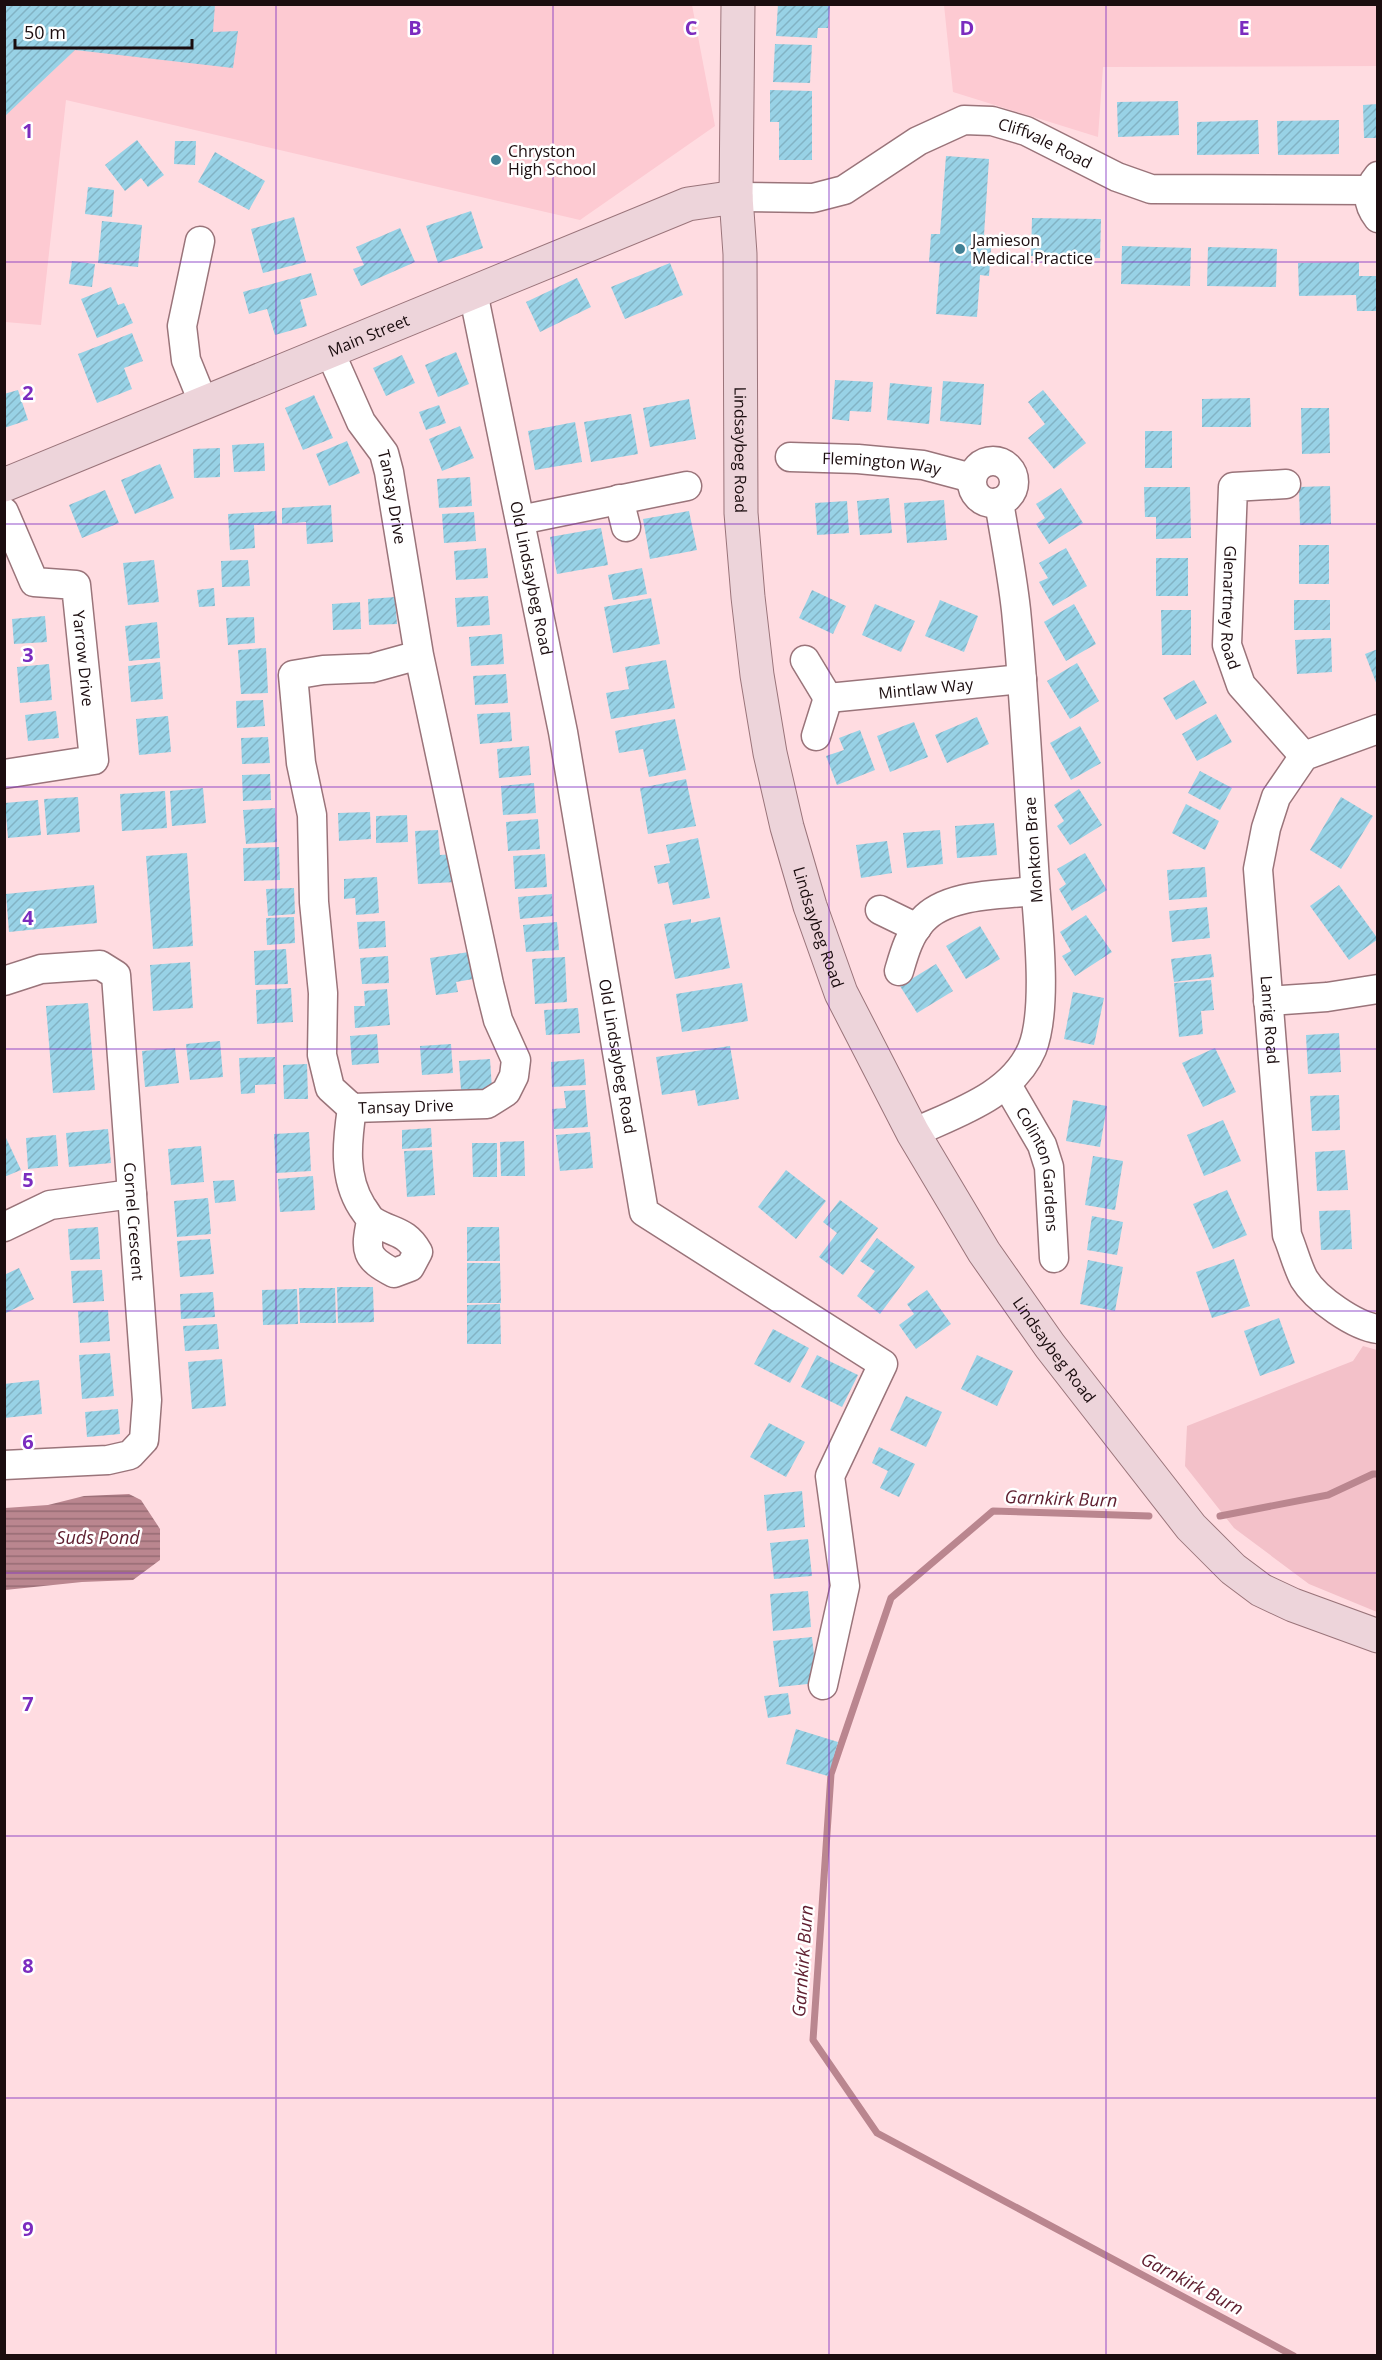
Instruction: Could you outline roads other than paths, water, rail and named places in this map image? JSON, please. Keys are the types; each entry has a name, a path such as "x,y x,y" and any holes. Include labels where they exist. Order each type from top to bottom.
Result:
{"main road":[{"name":"Lindsaybeg Road","path":"738,4 736,197 740,254 741,513 757,675 770,753 787,827 810,906 841,993 913,1133 984,1252 1050,1346 1191,1527 1233,1569 1261,1590 1293,1605 1377,1636"},
{"name":"Main Street","path":"4,485 688,204 736,197"}],"street":[{"name":"Cliffvale Road","path":"736,197 813,198 844,190 918,141 964,120 992,121 1026,131 1117,177 1151,189 1373,183"},
{"path":"1373,183 1368,200 1377,218"},
{"path":"200,241 182,326 186,360 202,402"},
{"name":"Old Lindsaybeg Road","path":"473,292 563,732 644,1212 883,1364 830,1476 845,1586 823,1685"},
{"name":"Tansay Drive","path":"330,352 361,422 384,453 394,490 419,655 489,984 498,1020 516,1060 514,1076 506,1092 487,1104 352,1108 330,1088 322,1055 323,993 314,902 312,815 301,763 292,675 323,670 372,668 419,655"},
{"name":"Flemington Way","path":"790,457 858,459 923,465 972,478"},
{"name":"Monkton Brae","path":"913,1133 982,1100 1007,1085 1032,1050 1040,1021 1039,955 1022,679 1015,607 999,502 1010,495 1014,483 1010,470 1005,464 992,461 981,465 972,478"},
{"name":"Glenartney Road","path":"1286,484 1233,487 1227,645 1241,685 1304,756"},
{"path":"520,520 687,486"},
{"path":"619,499 626,527"},
{"name":"Yarrow Drive","path":"4,512 34,582 76,585 94,760 4,774"},
{"path":"805,660 828,698 816,736"},
{"name":"Mintlaw Way","path":"828,698 1022,679"},
{"path":"1304,756 1377,729"},
{"name":"Lanrig Road","path":"1304,756 1276,797 1257,869 1287,1235 1305,1281 1336,1311 1365,1327 1377,1329"},
{"path":"899,971 907,944 921,921 935,909 952,901 1035,891"},
{"path":"880,910 917,928"},
{"name":"Cornel Crescent","path":"4,981 41,969 100,965 116,975 147,1400 144,1440 130,1455 108,1460 4,1465"},
{"path":"1268,1001 1327,997 1377,989"},
{"name":"Colinton Gardens","path":"1007,1085 1042,1145 1049,1167 1054,1258"},
{"path":"352,1108 347,1137 347,1163 359,1201 371,1221"},
{"path":"4,1227 50,1205 132,1194"}],"water":[{"name":"Suds Pond","path":"129,1494 141,1500 160,1529 160,1560 133,1580 82,1582 5,1590 5,1508 48,1505 84,1496"}],"waterway":[{"name":"Garnkirk Burn","path":"1220,1516 1328,1495 1373,1474 1378,1474"},
{"name":"Garnkirk Burn","path":"1149,1516 993,1511 891,1598 831,1774 813,2040 877,2133 1294,2356"}],"place":[{"name":"Chryston High School","path":"496,160"},
{"name":"Jamieson Medical Practice","path":"960,249"}]}
